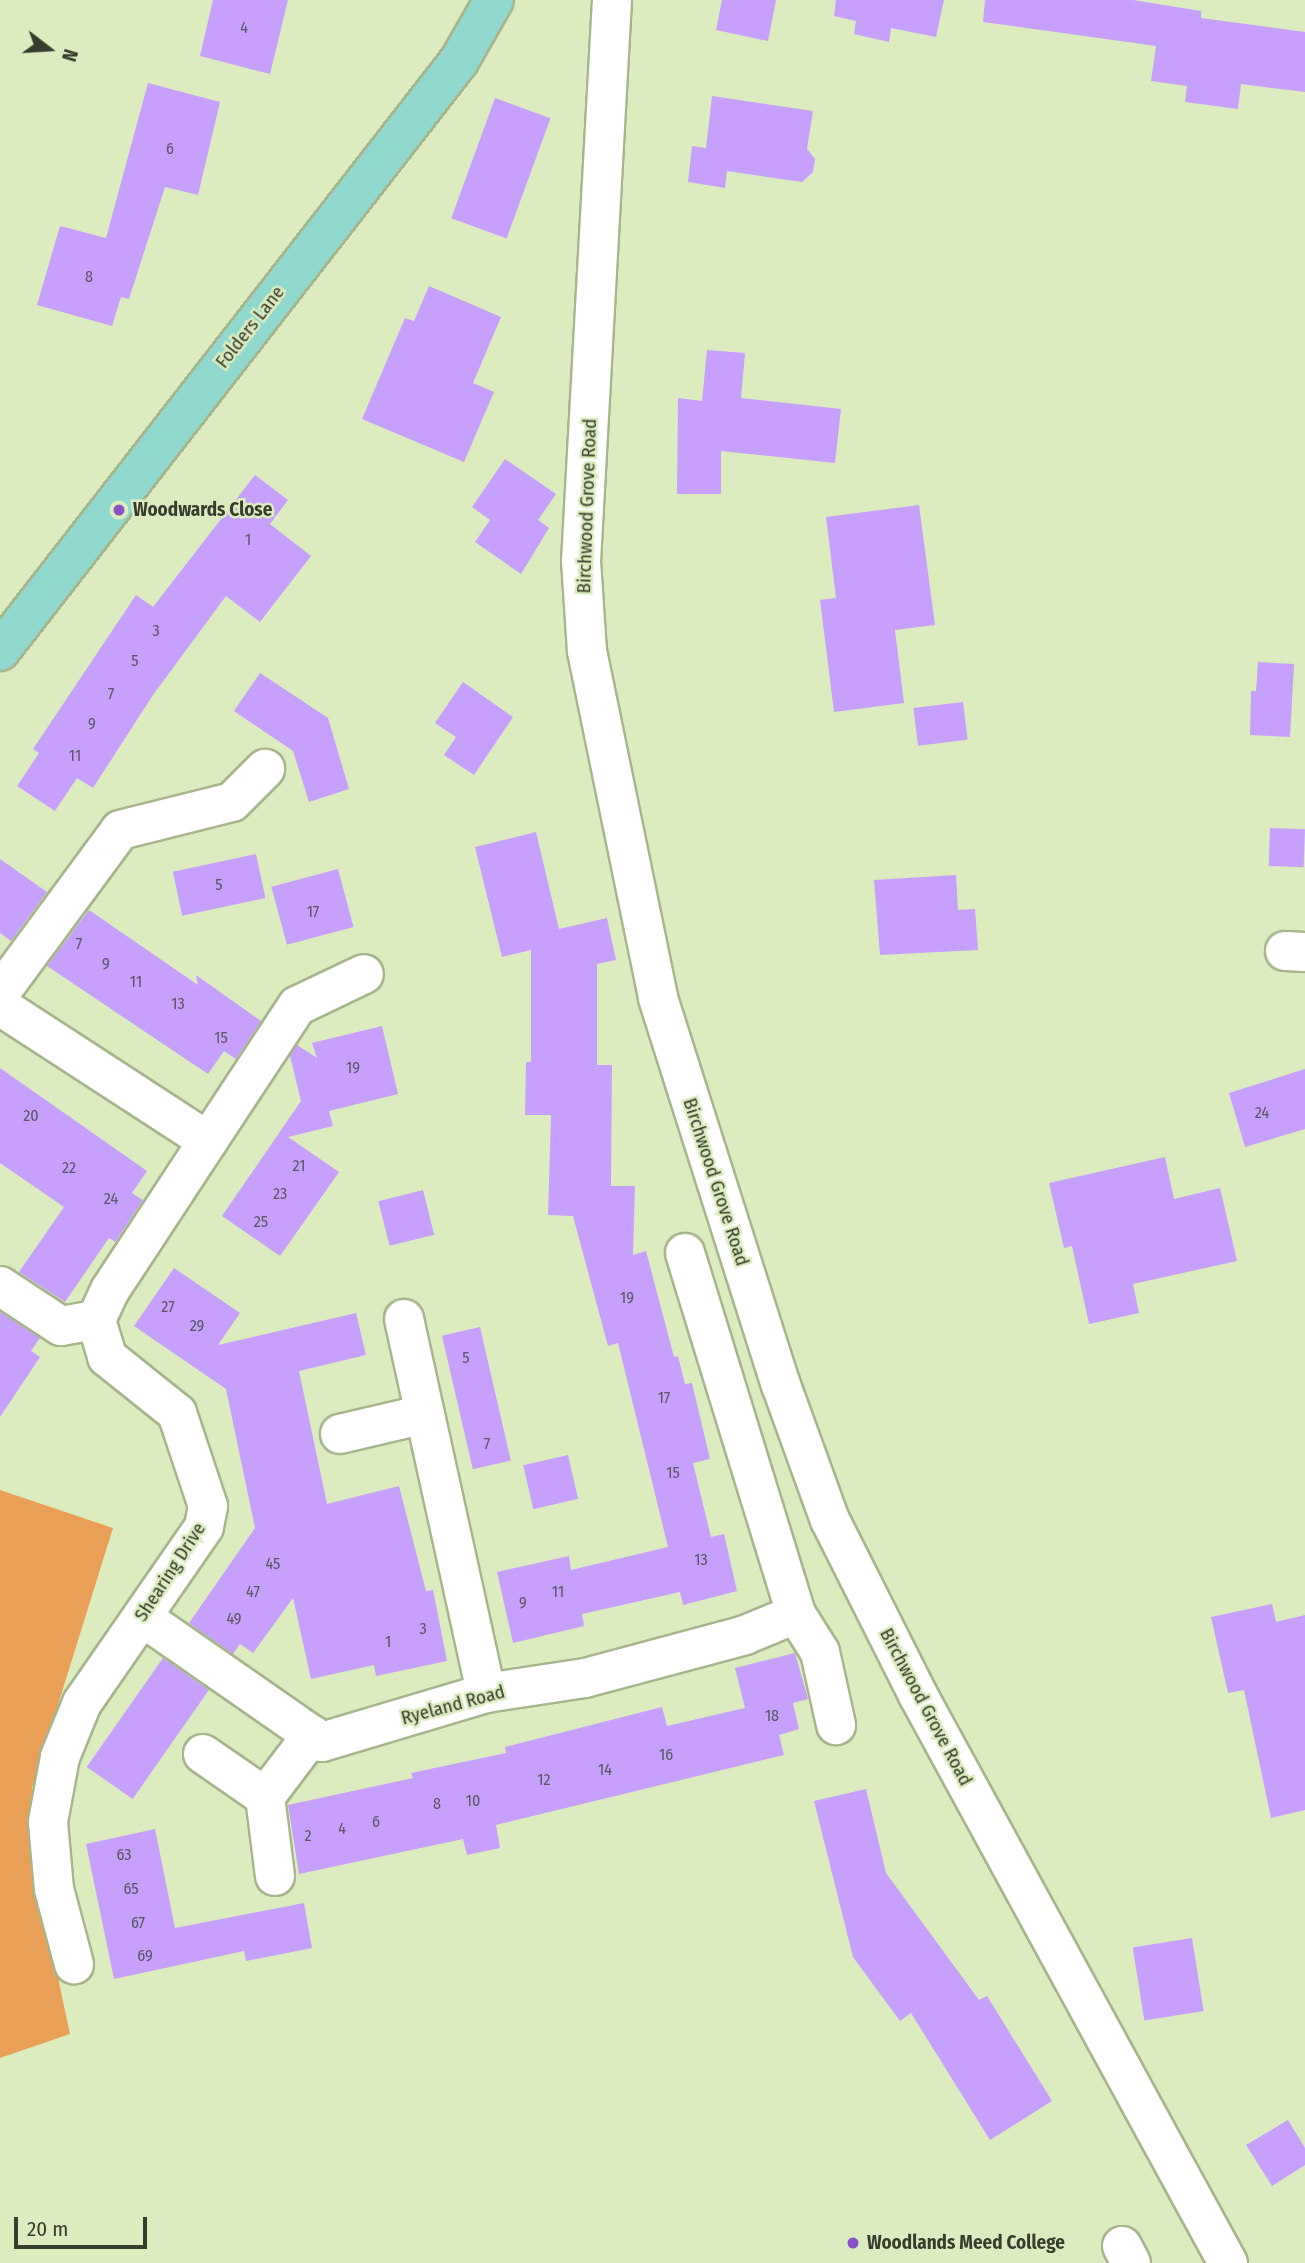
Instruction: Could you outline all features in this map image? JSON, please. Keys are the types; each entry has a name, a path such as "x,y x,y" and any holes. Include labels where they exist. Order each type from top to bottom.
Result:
{"main road":[{"name":"Folders Lane","path":"0,651 459,61 494,0"}],"street":[{"name":"Birchwood Grove Road","path":"612,0 581,561 587,650 658,998 780,1385 830,1520 924,1707 1228,2263"},
{"path":"0,993 120,830 232,802 265,769"},
{"path":"0,1286 61,1326 96,1320 110,1290 297,1006 364,974"},
{"path":"0,1006 208,1141"},
{"path":"685,1253 796,1614 820,1652 836,1725"},
{"path":"404,1319 486,1693"},
{"name":"Shearing Drive","path":"74,1964 54,1889 48,1822 60,1757 82,1703 204,1527 208,1506 177,1413 107,1357 96,1320"},
{"path":"340,1434 425,1414"},
{"name":"Ryeland Road","path":"312,1735 322,1742 486,1693 585,1678 745,1635 796,1614"},
{"path":"142,1617 312,1735 265,1797 275,1875"},
{"path":"202,1754 265,1797"}],"shaded area":[{"path":"0,1490 113,1528 32,1788 31,1852 70,2034 0,2058"}],"building":[{"path":"213,0 288,0 270,74 200,56"},
{"path":"722,0 776,0 768,41 716,30"},
{"path":"836,0 944,0 936,37 891,28 889,42 854,34 856,21 834,16"},
{"path":"985,0 1133,0 1201,11 1201,18 1305,32 1305,92 1241,84 1238,109 1185,102 1187,86 1151,81 1156,46 983,22"},
{"path":"148,83 220,102 198,195 165,187 129,299 121,297 112,326 37,305 60,226 106,238"},
{"path":"712,96 813,111 807,149 815,159 813,172 802,182 727,171 725,188 688,182 692,146 706,148"},
{"path":"495,98 550,118 507,238 451,218"},
{"path":"429,286 501,317 473,383 494,392 464,462 362,419 405,318 414,321"},
{"path":"707,350 745,353 741,398 841,409 835,463 721,451 721,494 677,494 678,398 702,401"},
{"path":"505,459 556,494 538,520 549,528 521,574 475,542 490,520 472,507"},
{"path":"255,475 288,500 270,524 311,556 260,622 226,596 153,695 93,788 77,778 55,811 17,786 39,753 33,749 136,595 153,607"},
{"path":"919,505 935,625 895,630 904,703 834,712 820,600 836,598 826,517"},
{"path":"1258,662 1294,664 1290,737 1250,735 1251,691 1256,691"},
{"path":"260,673 328,718 349,789 309,802 293,751 234,711"},
{"path":"463,682 513,717 474,775 444,755 456,737 435,723"},
{"path":"963,702 968,740 918,746 913,708"},
{"path":"1270,828 1305,829 1304,867 1269,866"},
{"path":"536,832 559,929 607,918 616,960 597,964 597,1065 612,1065 611,1186 635,1186 633,1255 646,1251 674,1357 678,1356 685,1384 692,1383 710,1459 693,1463 711,1537 724,1534 737,1591 683,1605 680,1592 582,1614 584,1626 513,1643 497,1572 569,1556 571,1570 668,1547 618,1343 608,1346 573,1216 548,1215 551,1115 525,1115 526,1062 531,1062 531,950 502,957 475,847"},
{"path":"256,854 265,898 182,916 173,872"},
{"path":"0,859 47,892 11,941 0,933"},
{"path":"338,869 354,927 287,945 271,887"},
{"path":"956,875 958,910 975,909 978,950 880,955 874,880"},
{"path":"89,910 198,985 196,975 261,1021 236,1059 224,1051 208,1074 47,966"},
{"path":"382,1026 398,1094 329,1111 333,1126 288,1137 339,1172 280,1256 222,1216 301,1101 290,1056 297,1045 317,1058 312,1043"},
{"path":"0,1068 147,1171 132,1193 143,1200 115,1242 109,1238 65,1302 19,1272 64,1207 0,1163"},
{"path":"1305,1069 1305,1129 1245,1147 1229,1093"},
{"path":"1165,1157 1174,1199 1220,1188 1237,1261 1133,1284 1139,1313 1089,1324 1072,1246 1064,1248 1049,1183"},
{"path":"423,1190 434,1235 389,1246 378,1201"},
{"path":"174,1268 240,1313 218,1345 356,1313 366,1355 299,1371 327,1504 399,1486 426,1591 433,1590 447,1661 376,1676 374,1665 311,1679 293,1598 253,1653 240,1644 233,1654 189,1623 255,1528 226,1389 134,1326"},
{"path":"0,1312 40,1338 31,1351 40,1357 0,1417"},
{"path":"480,1327 511,1460 473,1469 442,1336"},
{"path":"568,1455 578,1499 533,1509 523,1465"},
{"path":"1272,1604 1276,1622 1305,1615 1305,1810 1271,1818 1244,1690 1228,1693 1211,1617"},
{"path":"795,1653 808,1699 793,1703 799,1729 779,1735 784,1755 496,1825 500,1848 467,1855 463,1839 299,1874 288,1805 413,1778 411,1773 506,1753 505,1747 662,1707 667,1726 745,1708 735,1668"},
{"path":"163,1658 209,1690 133,1799 87,1767"},
{"path":"866,1789 886,1873 979,2000 987,1996 1052,2101 990,2140 911,2013 900,2021 853,1957 814,1801"},
{"path":"155,1829 175,1928 304,1903 312,1948 246,1961 244,1951 114,1979 86,1844"},
{"path":"1192,1938 1204,2011 1144,2020 1133,1947"},
{"path":"1288,2120 1305,2148 1305,2165 1272,2186 1246,2145"}],"place":[{"name":"Woodwards Close","path":"119,510"},
{"name":"Woodlands Meed College","path":"853,2243"}]}
